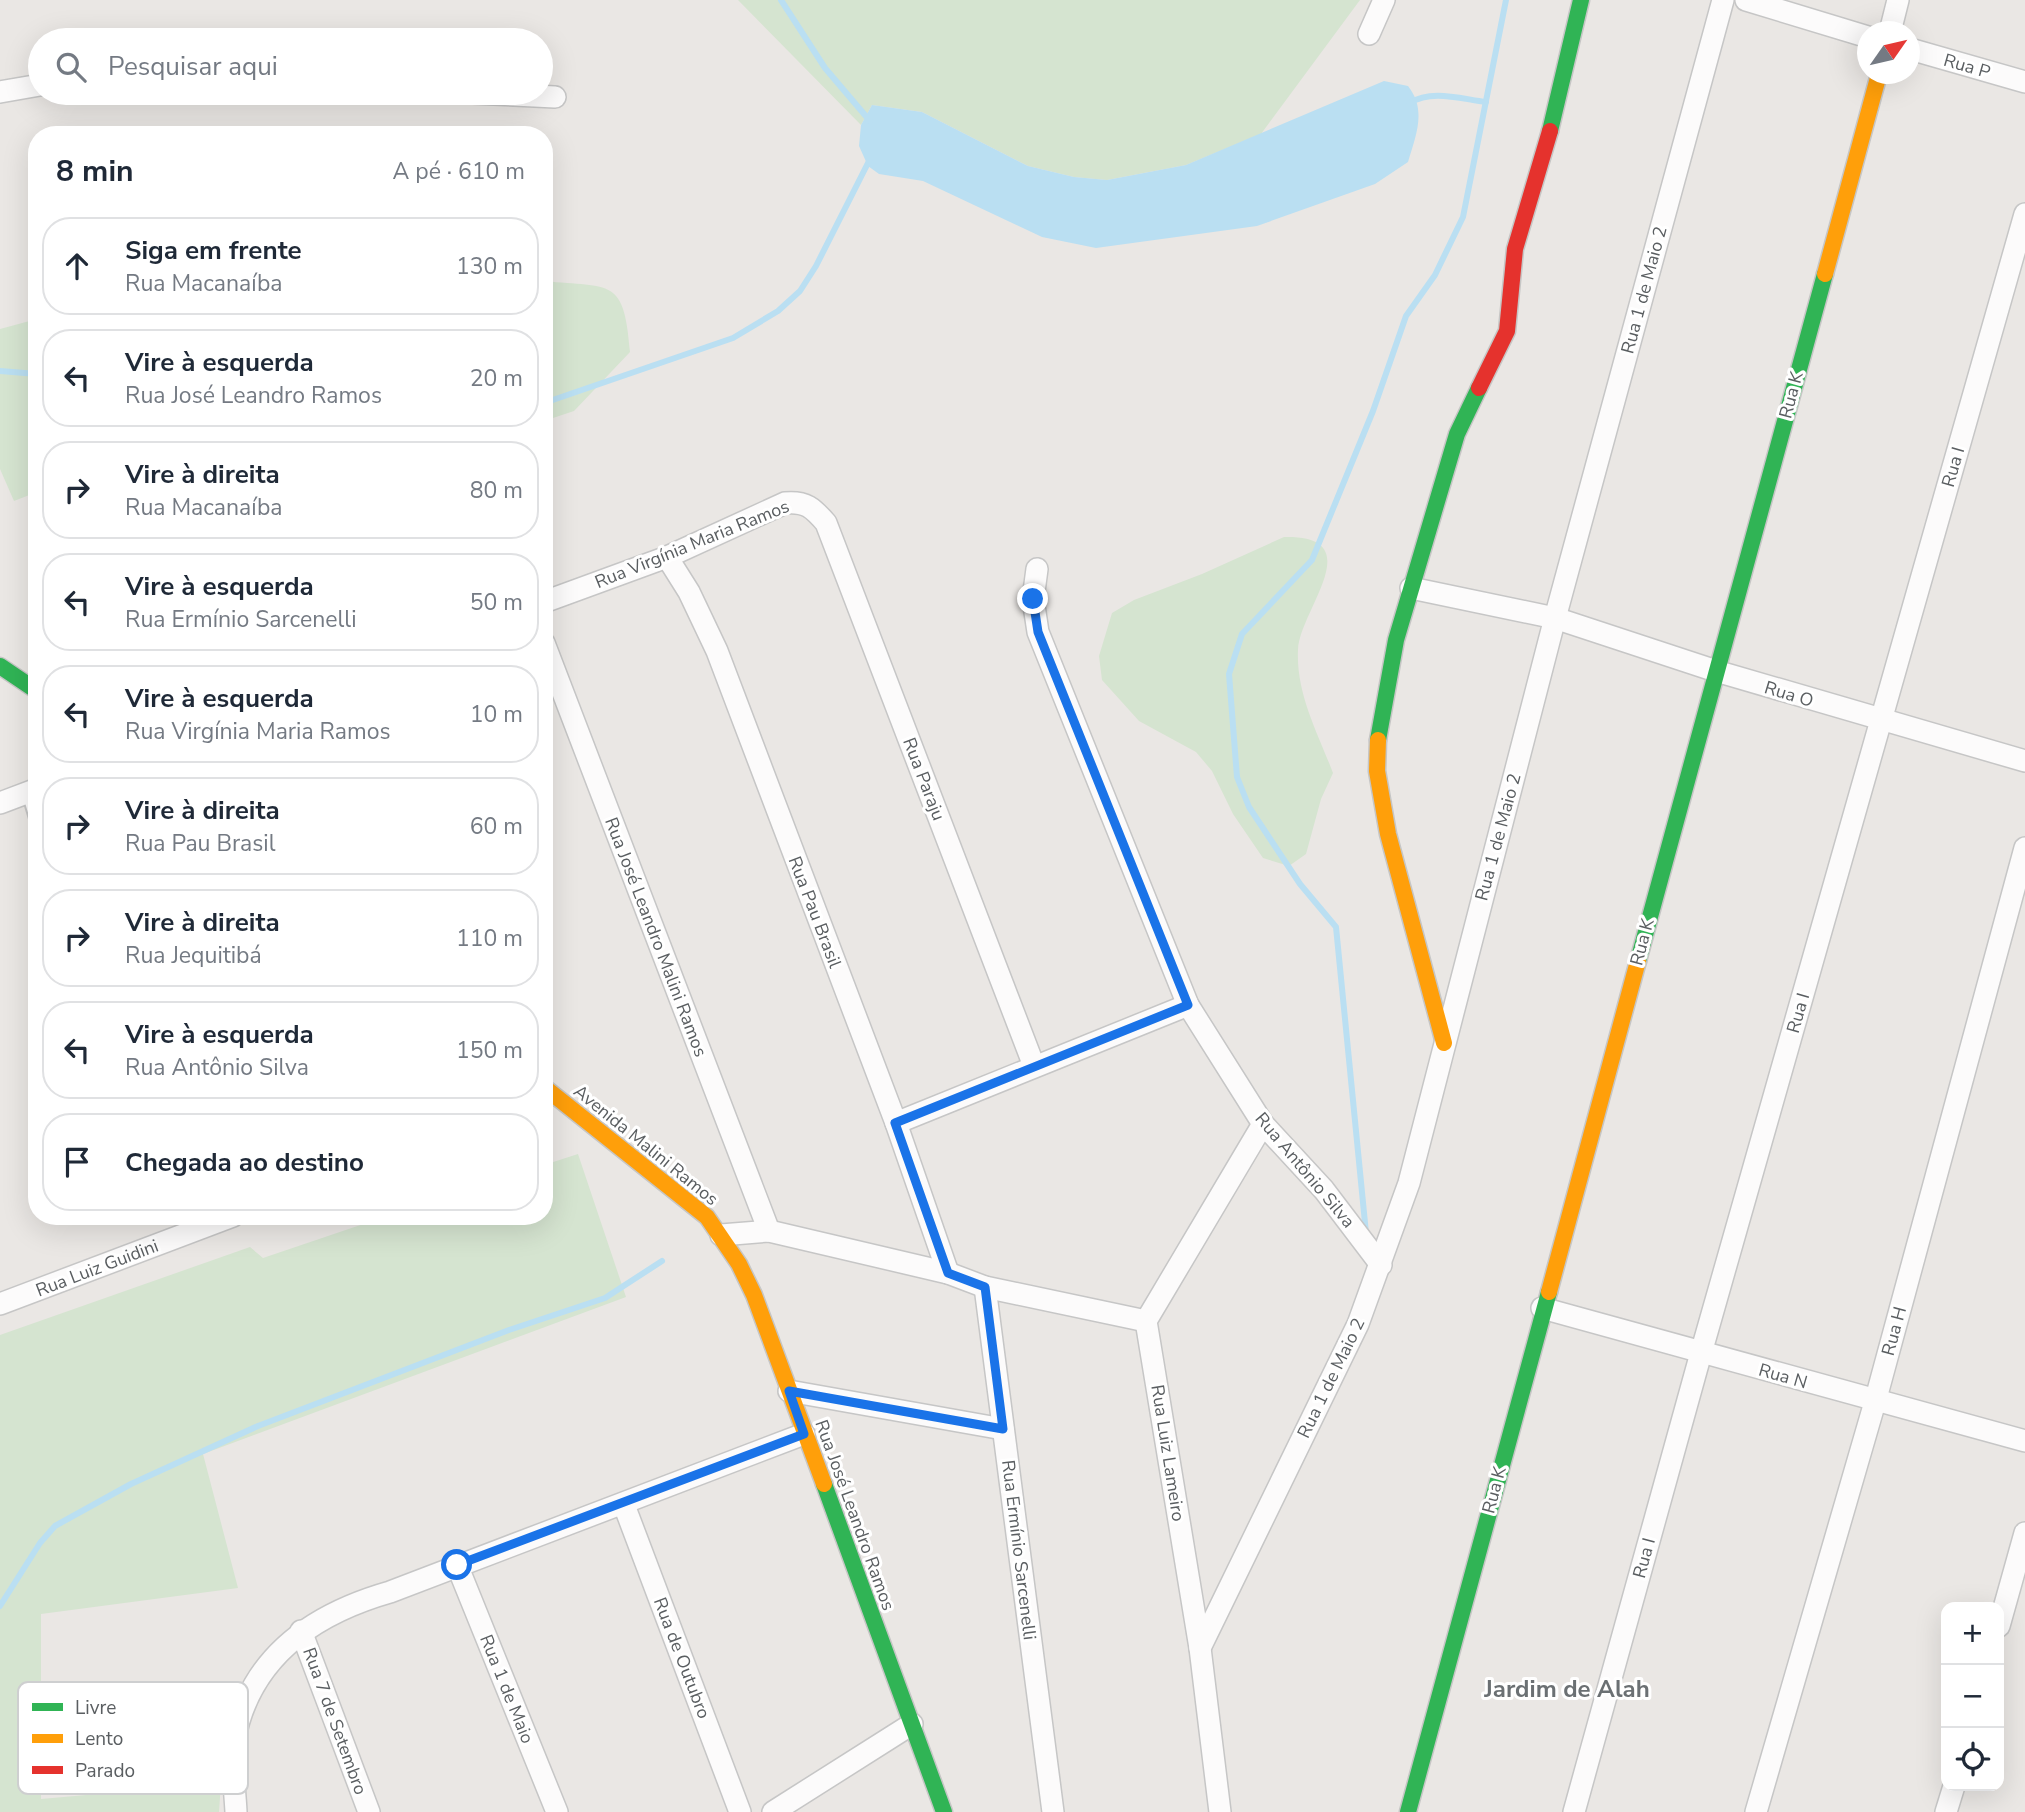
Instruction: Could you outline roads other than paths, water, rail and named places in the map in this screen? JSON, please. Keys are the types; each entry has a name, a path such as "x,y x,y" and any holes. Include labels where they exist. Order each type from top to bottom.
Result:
{"street":[{"path":"1369,34 1384,0"},
{"path":"1444,1043 1388,834 1377,771 1378,725 1385,679 1465,414 1507,331 1515,249 1545,152 1581,0"},
{"name":"Rua 1 de Maio 2","path":"1200,1648 1358,1324 1409,1183 1555,618 1723,0"},
{"path":"1746,0 1857,34"},
{"path":"1893,21 1898,0"},
{"name":"Rua P","path":"1920,52 2025,82"},
{"name":"Rua K","path":"1408,1812 1542,1308 1876,84"},
{"path":"0,92 28,87"},
{"name":"Rua I","path":"1574,1812 1700,1353 2025,214"},
{"name":"Rua Virgínia Maria Ramos","path":"553,599 667,557 785,503 800,502"},
{"name":"Rua Paraju","path":"800,502 813,507 826,523 1034,1066"},
{"name":"Rua Pau Brasil","path":"667,557 689,592 717,651 895,1123 948,1273"},
{"name":"Rua Antônio Silva","path":"1037,569 1033,599 1038,632 1188,1005 1263,1124 1324,1190 1381,1265"},
{"name":"Rua O","path":"1411,589 1555,618 1881,722 2025,761"},
{"path":"0,666 28,685"},
{"name":"Rua José Leandro Malini Ramos","path":"553,667 769,1231"},
{"path":"0,803 28,792"},
{"name":"Rua H","path":"1756,1812 1875,1402 2025,848"},
{"path":"895,1123 1188,1005"},
{"name":"Avenida Malini Ramos","path":"553,1098 693,1203 721,1235"},
{"path":"721,1235 769,1231 948,1273 985,1287 1146,1321 1263,1124"},
{"name":"Rua Luiz Guidini","path":"0,1304 209,1225"},
{"name":"Rua José Leandro Ramos","path":"721,1235 754,1295 944,1812"},
{"name":"Rua Ermínio Sarcenelli","path":"985,1287 1053,1812"},
{"name":"Rua N","path":"1542,1308 1875,1402 2025,1441"},
{"name":"Rua Luiz Lameiro","path":"1146,1321 1200,1648 1220,1812"},
{"path":"789,1391 1003,1429"},
{"path":"248,1698 273,1658 301,1631 352,1603 624,1505 804,1434"},
{"name":"Rua de Outubro","path":"624,1505 740,1812"},
{"path":"2004,1608 2025,1533"},
{"name":"Rua 1 de Maio","path":"457,1565 557,1812"},
{"name":"Rua 7 de Setembro","path":"301,1631 369,1812"},
{"path":"773,1812 912,1724"},
{"path":"1946,1812 1952,1791"},
{"path":"235,1794 236,1812"}],"water":[{"path":"1384,81 1408,86 1417,104 1418,123 1408,162 1375,184 1257,226 1096,248 1042,237 923,181 879,174 868,166 859,146 861,125 872,105 922,112 1028,166 1074,177 1107,180 1186,165"}],"waterway":[{"path":"781,0 825,68 870,121"},
{"path":"1366,1233 1336,927 1300,884 1249,807 1237,777 1229,674 1242,634 1312,560 1373,411 1406,316 1435,275 1463,217 1506,0"},
{"path":"1410,103 1437,96 1486,102"},
{"path":"553,400 733,338 778,311 800,291 816,266 870,159"},
{"path":"0,371 28,373"},
{"path":"0,1606 40,1543 55,1526 131,1484 258,1426 509,1330 605,1298 662,1261"}],"district":[{"name":"Jardim de Alah","path":"1567,1689"}]}
